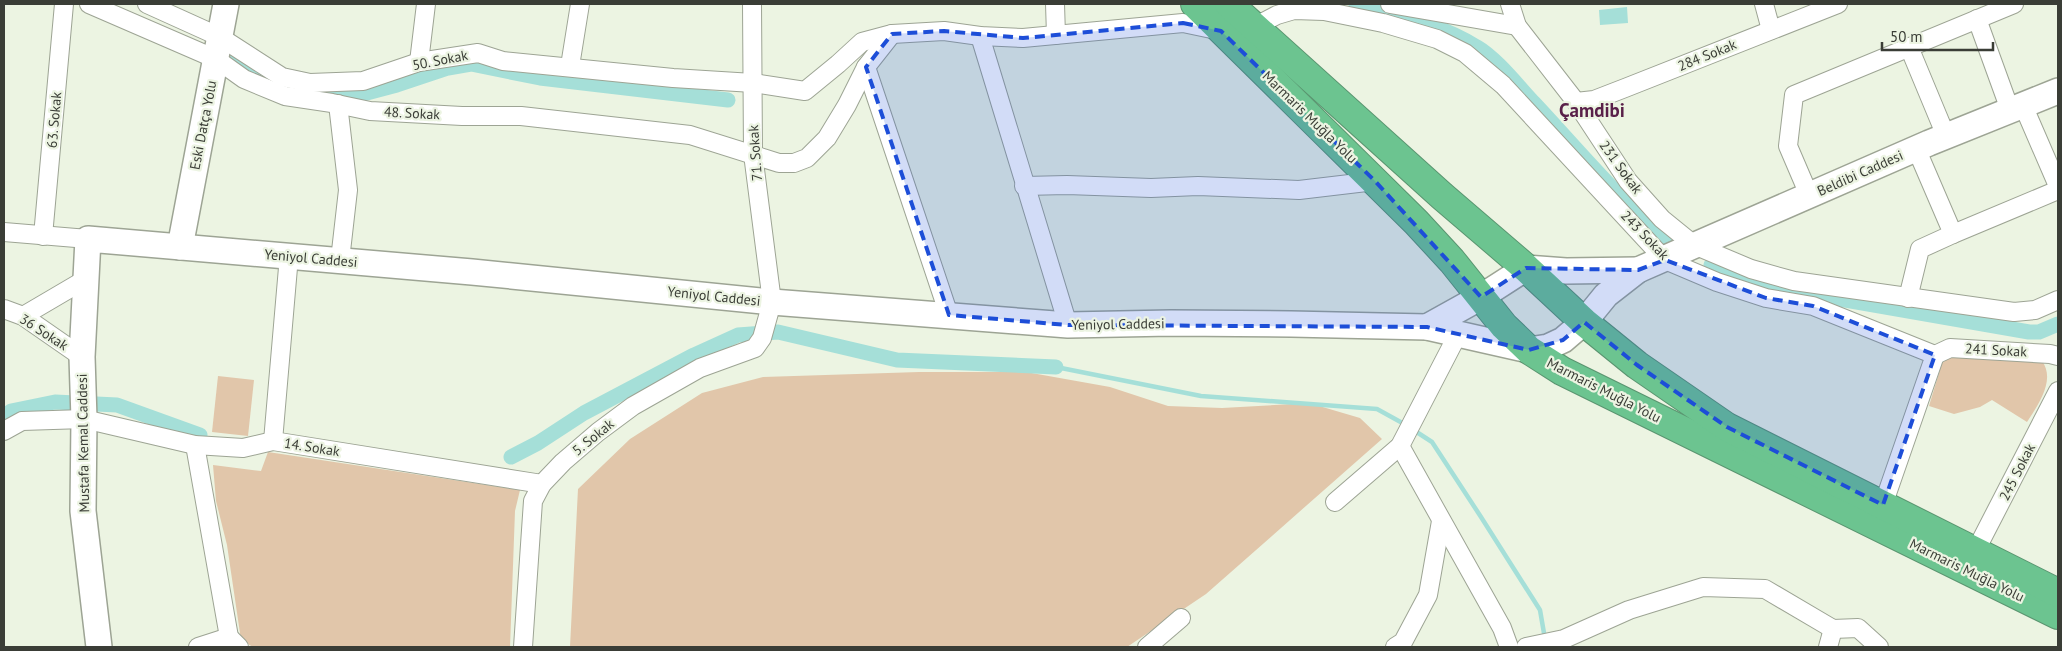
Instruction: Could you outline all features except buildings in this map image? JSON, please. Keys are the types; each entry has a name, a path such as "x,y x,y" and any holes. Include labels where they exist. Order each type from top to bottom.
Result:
{"highway":[{"name":"Marmaris Muğla Yolu","path":"1195,4 1375,181 1452,261 1504,326 1529,350 1562,371 2058,615"},
{"path":"1229,4 1442,196 1526,268 1584,322 1637,365 1727,426 2058,593"}],"street":[{"name":"63. Sokak","path":"43,236 64,4"},
{"name":"48. Sokak","path":"88,4 218,48 244,79 285,96 370,111 462,116 521,116 690,134 779,164 807,158 827,138 847,105 866,67 892,34"},
{"name":"50. Sokak","path":"148,4 218,48 282,77 310,83 363,81 419,62 478,52 503,61 570,66 673,78 753,83 805,91 862,42 892,34 944,31 980,36 1023,38 1183,24 1221,30"},
{"name":"Eski Datça Yolu","path":"180,247 226,4"},
{"path":"419,62 426,4"},
{"path":"570,66 580,4"},
{"name":"71. Sokak","path":"752,4 753,154 769,311"},
{"path":"1055,4 1056,35"},
{"path":"1390,4 1517,26"},
{"name":"231 Sokak","path":"1510,4 1517,26 1576,102 1628,181 1662,219 1694,245 1751,270 1794,281 2014,312 2035,310 2058,300"},
{"path":"1764,4 1771,30"},
{"name":"284 Sokak","path":"1576,102 1594,100 1838,4"},
{"path":"1809,195 1788,146 1794,95 2014,4"},
{"name":"243 Sokak","path":"1254,28 1277,15 1294,10 1324,12 1392,26 1437,39 1465,54 1503,85 1665,260 1717,282 1766,298 1813,306 1935,355"},
{"path":"1908,298 1920,250 2058,188 2017,108 1977,19"},
{"path":"980,36 1024,186 1068,325"},
{"path":"1909,47 1946,136"},
{"path":"866,67 949,315"},
{"name":"Beldibi Caddesi","path":"1638,270 1665,260 1694,245 1916,148 2058,91"},
{"path":"338,104 348,190 340,260"},
{"path":"1916,148 1952,234"},
{"path":"1024,186 1067,185 1151,188 1198,186 1299,190 1375,181"},
{"name":"Yeniyol Caddesi","path":"4,232 472,272 769,311 949,315 1068,325 1273,323 1427,327 1529,350 1548,347 1563,340 1584,322"},
{"name":"Mustafa Kemal Caddesi","path":"88,239 82,357 84,419 83,511 99,647"},
{"path":"273,441 289,256"},
{"path":"1427,327 1481,297 1526,268 1566,271 1638,270"},
{"path":"1584,322 1606,295 1638,270"},
{"path":"23,316 86,279"},
{"name":"36 Sokak","path":"4,309 23,316 82,357"},
{"name":"5. Sokak","path":"523,647 533,501 542,484 570,456 633,406 700,368 755,348 762,338 769,311"},
{"path":"1335,502 1406,434 1458,334"},
{"name":"241 Sokak","path":"1935,355 1950,348 2058,356"},
{"path":"1882,505 1935,355"},
{"name":"245 Sokak","path":"1975,552 2058,391"},
{"name":"14. Sokak","path":"4,431 22,421 84,419 195,445 243,448 273,441 542,484"},
{"path":"1406,434 1441,521 1502,628 1509,647"},
{"path":"195,445 234,642 198,647"},
{"path":"1395,647 1403,642 1428,595 1441,521"},
{"path":"1539,644 1564,639 1630,610 1703,587 1765,589 1833,629 1858,628 1879,647"},
{"path":"1148,647 1181,618"},
{"path":"1828,647 1833,629"}],"highlighted area":[{"path":"1183,23 1221,31 1375,181 1481,297 1526,268 1638,270 1665,260 1766,298 1813,306 1935,355 1883,505 1727,427 1637,365 1584,322 1563,340 1529,350 1427,327 1068,325 949,315 866,67 892,34 944,31 1023,38"}],"shaded area":[{"path":"1955,353 2042,361 2046,368 2046,384 2040,400 2027,422 1992,400 1980,407 1954,414 1929,406 1942,363"},
{"path":"919,372 1026,372 1110,387 1168,406 1222,408 1309,403 1360,418 1382,439 1206,594 1127,647 570,647 578,489 630,439 702,393 763,377"},
{"path":"218,376 254,380 248,436 212,432"},
{"path":"268,452 520,490 515,511 510,647 253,647 241,640 227,545 216,501 213,465 261,471"}],"water":[{"path":"1627,7 1628,23 1600,25 1599,10"}],"waterway":[{"path":"1356,4 1434,26 1463,39 1492,58 1616,192 1669,241"},
{"path":"226,53 261,72"},
{"path":"311,88 363,94 448,68 471,64 540,78 728,100"},
{"path":"1711,265 1737,278 1759,285 2029,332 2039,332 2058,324"},
{"path":"511,457 538,443 584,413 694,355 738,335 778,332 897,360 1056,367"},
{"path":"1056,367 1201,396 1377,409 1406,425"},
{"path":"4,416 11,411 55,402 117,405 200,435"},
{"path":"1412,429 1432,442 1540,610 1545,639"}],"district":[{"name":"Çamdibi","path":"1592,110"}]}
